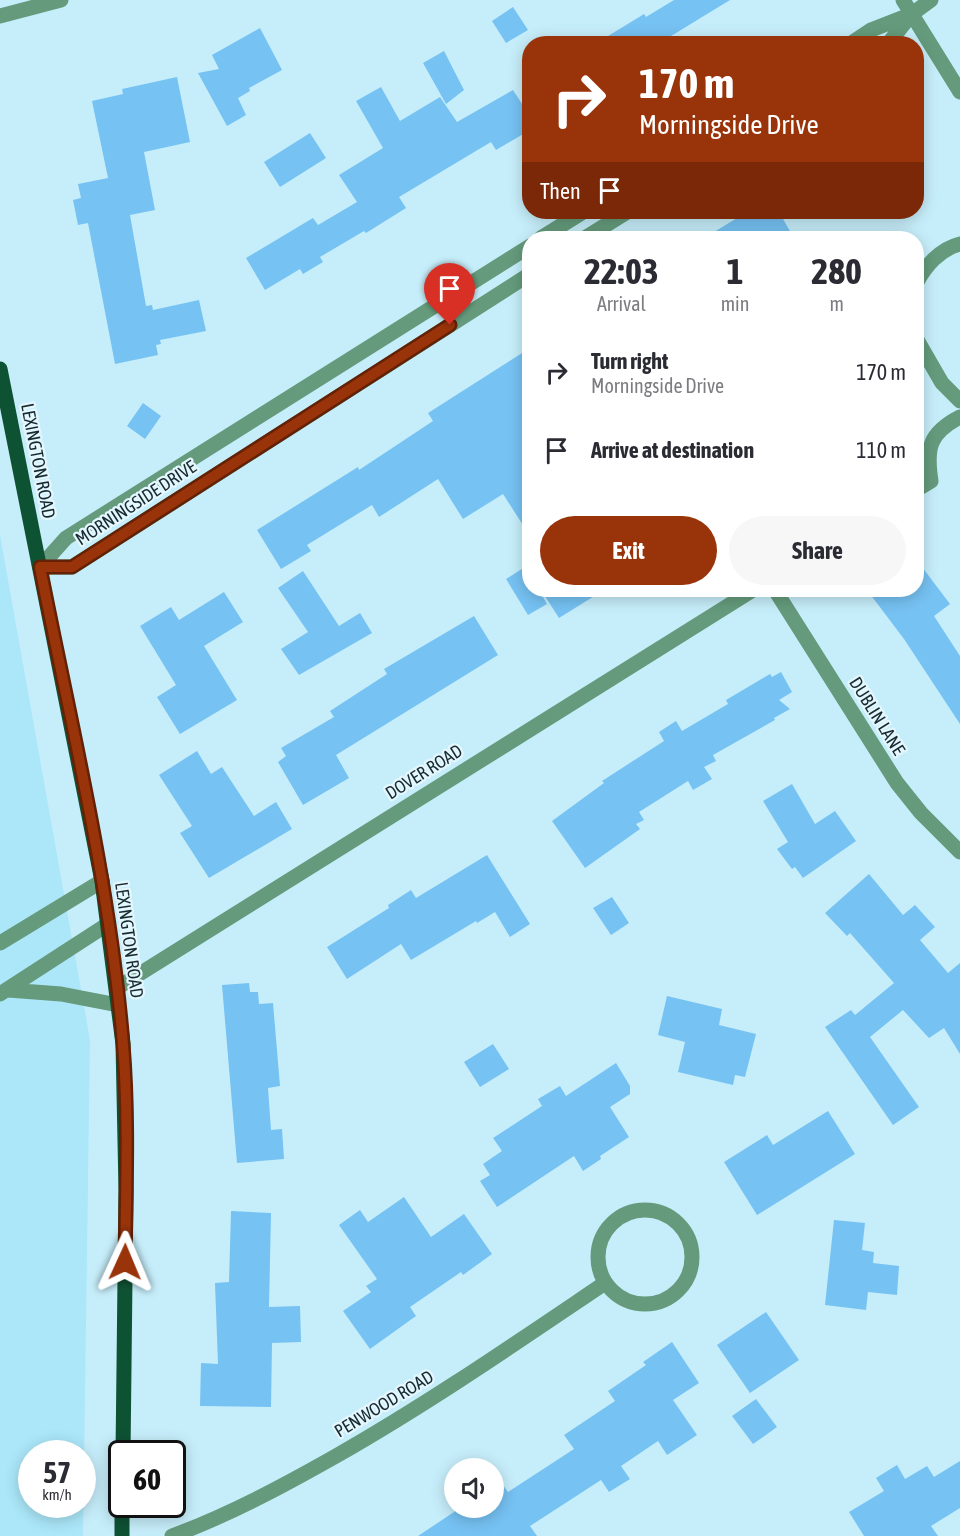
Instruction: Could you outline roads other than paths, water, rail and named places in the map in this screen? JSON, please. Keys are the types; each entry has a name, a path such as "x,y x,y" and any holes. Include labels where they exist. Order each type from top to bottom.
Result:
{"main road":[{"name":"LEXINGTON ROAD","path":"0,369 102,881 117,988 126,1107 123,1440"},
{"path":"122,1518 122,1536"}],"street":[{"path":"0,16 61,0"},
{"path":"903,0 960,92"},
{"path":"894,36 912,14 931,0"},
{"path":"862,36 871,30 912,14"},
{"path":"553,231 572,219"},
{"path":"596,231 616,219"},
{"path":"924,273 934,259 952,246 960,244"},
{"name":"MORNINGSIDE DRIVE","path":"40,567 66,538 522,251"},
{"name":"MORNINGSIDE DRIVE","path":"40,567 72,567 522,279"},
{"path":"924,352 942,383 960,401"},
{"path":"924,485 931,481 928,464 931,443 944,425 960,417"},
{"name":"DOVER ROAD","path":"117,988 742,597"},
{"name":"DUBLIN LANE","path":"779,597 897,783 921,813 960,852"},
{"path":"0,943 102,881"},
{"path":"4,992 108,924"},
{"path":"4,992 61,994 118,1005"},
{"path":"637,1210 653,1210 668,1215 681,1225 689,1238 693,1254 691,1269 685,1283 674,1295 661,1302 645,1305 630,1302 616,1295 605,1283 599,1269 597,1253 601,1238 610,1224 622,1215 637,1210"},
{"name":"PENWOOD ROAD","path":"172,1536 208,1523 302,1476 404,1417 605,1283"}]}
